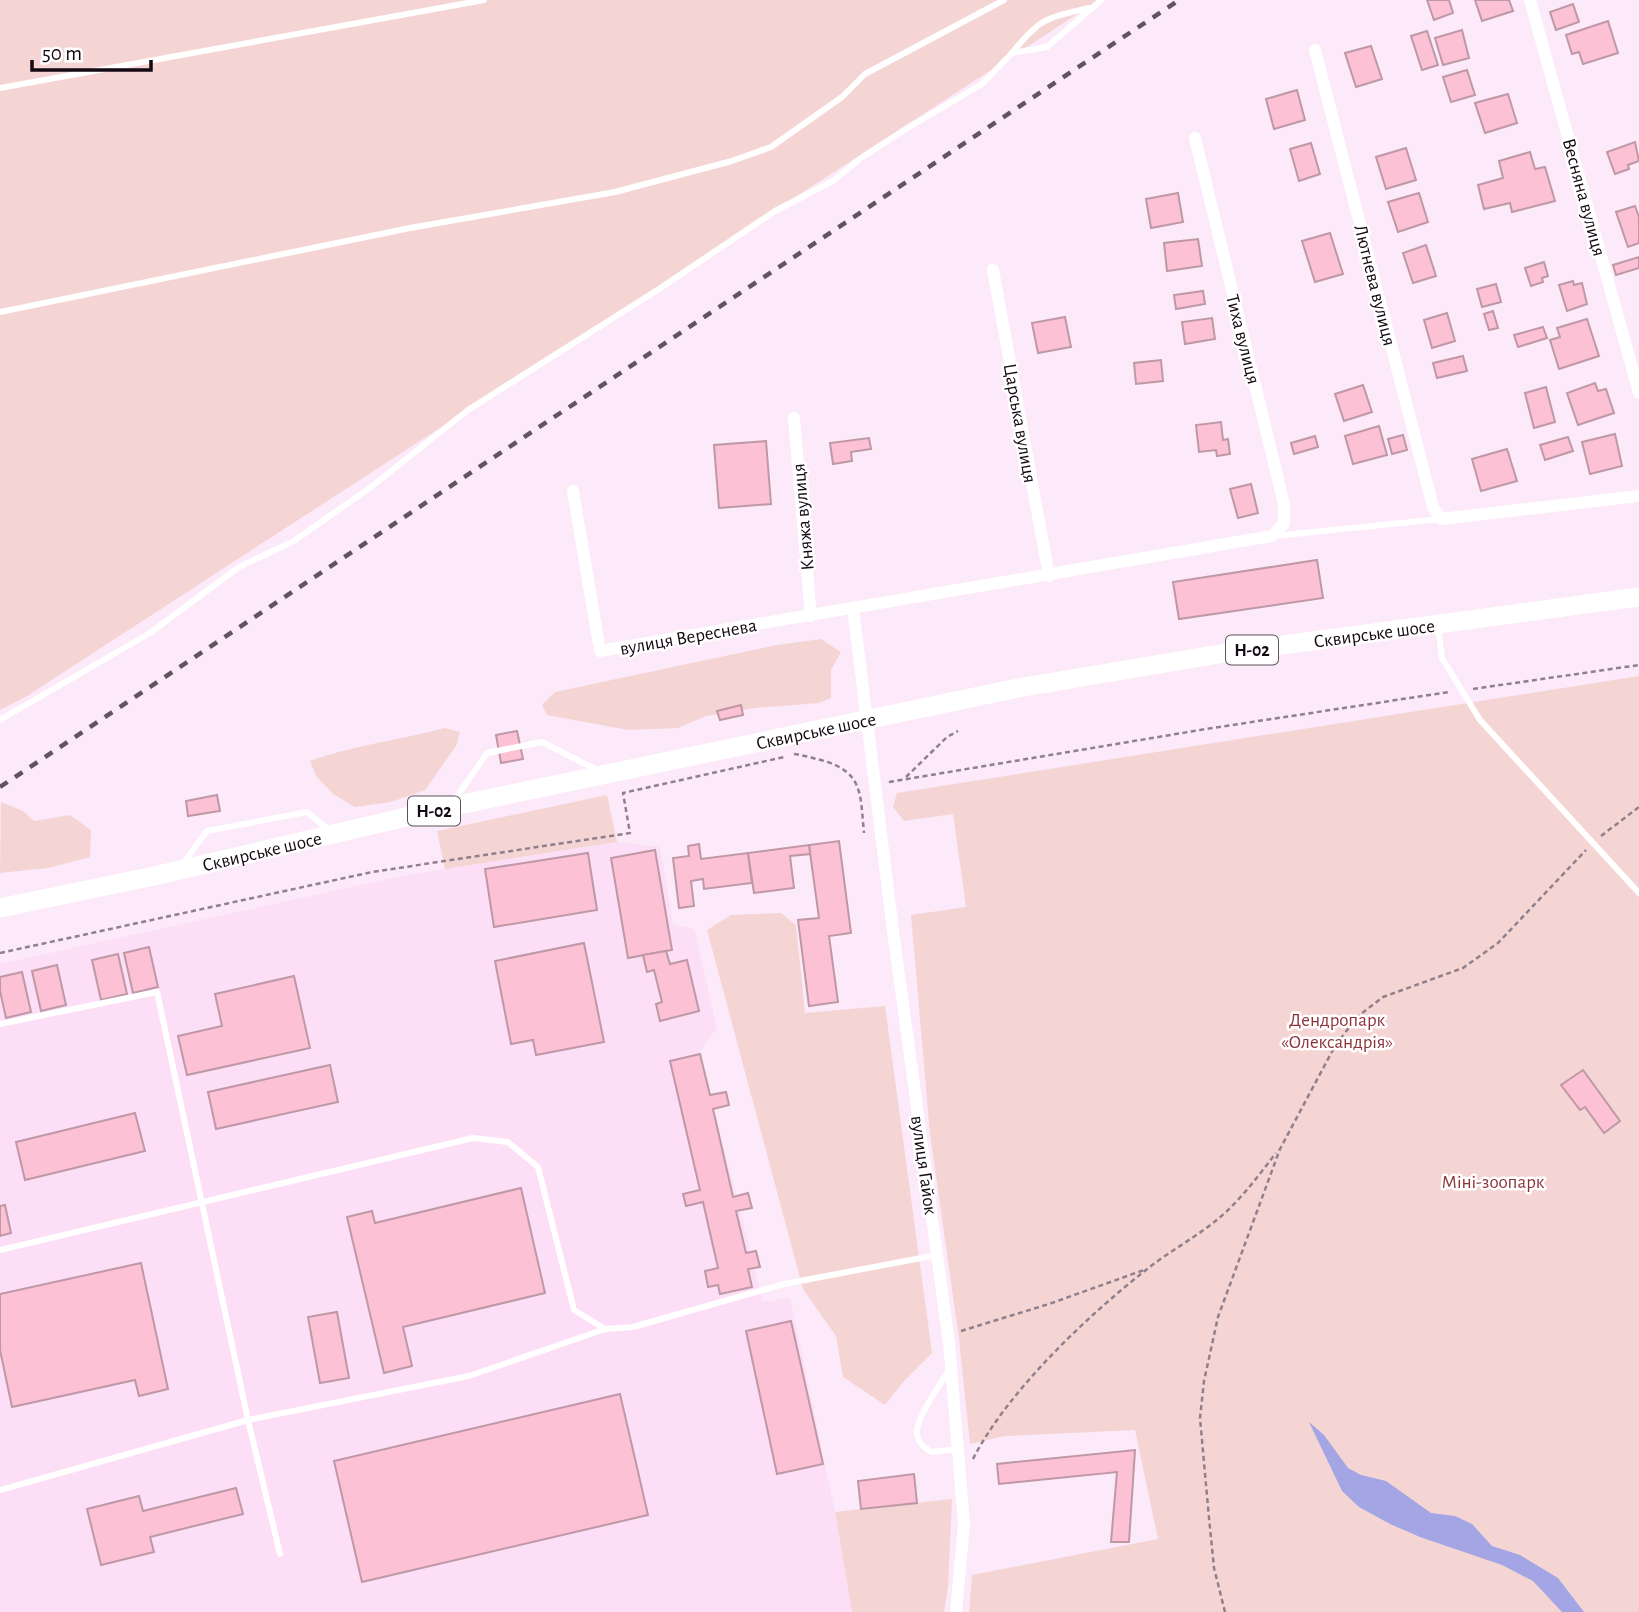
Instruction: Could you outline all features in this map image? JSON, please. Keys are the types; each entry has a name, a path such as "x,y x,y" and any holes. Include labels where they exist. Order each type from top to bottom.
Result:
{"main road":[{"name":"Сквирське шосе","path":"0,908 449,807 1018,688 1231,653 1639,597"}],"street":[{"name":"Весняна вулиця","path":"1530,0 1639,393"},
{"name":"Лютнева вулиця","path":"1315,50 1433,507 1441,519"},
{"name":"Тиха вулиця","path":"1195,138 1284,504 1284,524 1272,536"},
{"name":"Царська вулиця","path":"993,270 1049,576"},
{"name":"Княжа вулиця","path":"794,418 811,616"},
{"name":"вулиця Вереснева","path":"573,491 600,651 811,616"},
{"path":"1441,519 1639,496"},
{"path":"811,616 1272,536"},
{"name":"вулиця Гайок","path":"853,608 951,1367 964,1524 956,1612"}],"lane":[{"path":"0,88 484,0"},
{"path":"0,312 410,228 615,192 732,162 771,147 842,97 865,74 1004,0"},
{"path":"1012,53 1047,47 1101,0"},
{"path":"0,720 150,633 239,566 294,541 371,488 468,410 659,289 775,211 833,181 861,158 982,84 1012,53 1032,27 1054,16 1089,8"},
{"path":"1272,536 1441,519"},
{"path":"1438,624 1442,658 1494,738 1639,893"},
{"path":"449,807 487,753 542,742 607,775"},
{"path":"178,870 207,831 307,813 334,834"},
{"path":"0,1024 157,992 248,1420 280,1554"},
{"path":"0,1250 201,1200 473,1138 508,1142 538,1167 575,1310 605,1329"},
{"path":"0,1490 248,1420 469,1376 605,1329 633,1327 784,1284 937,1255"},
{"path":"951,1367 920,1419 916,1433 921,1445 931,1452 958,1449"}],"path":[{"path":"958,731 947,737 904,779 1206,729 1639,665"},
{"path":"0,953 372,872 630,833 623,793 797,754 839,765 854,777 859,788 864,833"},
{"path":"1225,1612 1214,1568 1206,1493 1200,1418 1204,1381 1218,1317 1280,1149 1335,1046 1356,1017 1383,997 1463,968 1498,943 1594,842 1639,807"},
{"path":"972,1461 1008,1407 1044,1363 1147,1268 1195,1236 1231,1207 1280,1149"},
{"path":"947,1335 1049,1304 1147,1268"}],"shaded area":[{"path":"617,842 660,847 673,924 694,929 717,1028 700,1054 763,1302 790,1298 835,1512 852,1612 0,1612 0,964 407,875"}],"green space":[{"path":"0,0 1099,0 27,696 0,710"},
{"path":"821,639 841,652 831,670 831,698 819,703 755,708 706,716 678,728 628,730 547,715 542,705 555,692 777,645"},
{"name":"Дендропарк «Олександрія»","path":"1639,676 1639,1612 969,1612 972,1575 1158,1539 1135,1430 1005,1436 970,1444 959,1339 930,1134 911,915 966,907 953,814 904,821 893,807 897,793"},
{"path":"445,728 460,732 456,746 425,790 391,802 355,807 333,794 316,776 310,761 343,751"},
{"path":"607,795 617,842 445,869 437,831"},
{"path":"1,802 23,811 34,821 70,815 91,830 90,857 48,868 0,873"},
{"path":"781,913 796,925 805,1013 885,1006 932,1353 885,1405 843,1377 836,1336 803,1289 707,930 731,915"},
{"path":"952,1499 948,1587 944,1612 852,1612 835,1512"}],"water":[{"path":"1309,1422 1324,1435 1348,1468 1361,1475 1386,1481 1431,1513 1455,1516 1472,1524 1492,1546 1520,1555 1558,1578 1584,1612 1562,1612 1533,1581 1502,1565 1420,1537 1359,1507 1342,1491"}],"building":[{"path":"1427,0 1449,0 1453,13 1434,20"},
{"path":"1475,0 1509,0 1513,11 1482,21"},
{"path":"1573,4 1579,22 1556,30 1550,12"},
{"path":"1608,21 1618,53 1583,64 1579,52 1572,54 1566,35"},
{"path":"1462,30 1469,58 1443,65 1435,38"},
{"path":"1427,31 1438,65 1422,70 1411,36"},
{"path":"1371,46 1382,79 1356,87 1345,53"},
{"path":"1467,70 1475,95 1451,102 1443,77"},
{"path":"1297,90 1305,120 1274,129 1266,99"},
{"path":"1508,94 1517,123 1485,133 1475,103"},
{"path":"1635,142 1639,161 1628,165 1629,169 1615,174 1607,152"},
{"path":"1311,143 1320,174 1299,181 1290,149"},
{"path":"1406,148 1416,180 1386,189 1376,157"},
{"path":"1530,152 1535,169 1545,167 1555,201 1512,212 1510,203 1484,209 1478,185 1503,178 1499,161"},
{"path":"1178,193 1183,222 1151,228 1146,199"},
{"path":"1419,193 1428,222 1398,232 1388,202"},
{"path":"1635,206 1639,217 1639,243 1628,247 1616,212"},
{"path":"1330,233 1343,274 1315,282 1302,241"},
{"path":"1198,239 1202,266 1167,271 1164,243"},
{"path":"1426,245 1436,276 1413,283 1403,253"},
{"path":"1639,257 1639,268 1616,275 1613,265"},
{"path":"1544,262 1548,276 1542,278 1543,282 1531,286 1525,268"},
{"path":"1573,281 1574,285 1582,283 1587,304 1567,311 1559,285"},
{"path":"1496,284 1501,302 1482,307 1477,289"},
{"path":"1203,291 1205,304 1176,309 1174,295"},
{"path":"1493,311 1498,328 1489,330 1484,314"},
{"path":"1447,313 1455,341 1432,348 1424,320"},
{"path":"1065,317 1071,347 1038,353 1032,323"},
{"path":"1212,318 1215,339 1185,344 1182,322"},
{"path":"1587,319 1599,356 1559,369 1550,340 1560,337 1557,328"},
{"path":"1543,327 1547,338 1518,347 1514,335"},
{"path":"1463,356 1467,371 1437,378 1433,363"},
{"path":"1161,360 1163,381 1136,384 1134,363"},
{"path":"1595,383 1598,391 1606,389 1614,413 1578,425 1567,393"},
{"path":"1363,385 1372,412 1344,421 1335,394"},
{"path":"1546,387 1555,422 1534,428 1525,393"},
{"path":"1221,422 1223,440 1228,439 1230,454 1217,456 1216,450 1199,452 1196,425"},
{"path":"1379,426 1387,455 1353,464 1345,436"},
{"path":"1615,434 1622,466 1590,474 1582,442"},
{"path":"1403,435 1407,450 1392,454 1388,439"},
{"path":"1315,436 1318,447 1294,454 1291,443"},
{"path":"1568,437 1573,451 1545,460 1540,445"},
{"path":"869,438 871,449 851,452 852,461 833,464 830,443"},
{"path":"766,441 771,504 719,508 714,445"},
{"path":"1507,449 1517,481 1481,491 1472,459"},
{"path":"1251,484 1258,513 1238,518 1230,489"},
{"path":"1317,560 1323,598 1179,619 1173,582"},
{"path":"741,705 743,715 720,720 717,711"},
{"path":"517,731 523,759 501,763 496,735"},
{"path":"217,795 220,811 188,816 186,801"},
{"path":"839,841 851,933 829,936 838,1002 809,1006 798,920 819,918 809,845"},
{"path":"699,844 701,859 748,853 752,883 704,889 703,879 691,881 694,906 679,908 673,858 689,856 688,846"},
{"path":"809,845 810,854 790,856 794,888 754,893 748,853"},
{"path":"655,850 672,950 628,958 611,858"},
{"path":"588,853 597,910 494,927 485,869"},
{"path":"584,943 604,1042 536,1055 533,1040 511,1044 495,961"},
{"path":"149,947 158,987 133,993 124,953"},
{"path":"666,951 670,964 687,960 699,1011 660,1021 656,1004 662,1002 654,970 647,972 643,955"},
{"path":"118,954 127,994 101,1000 92,960"},
{"path":"57,965 66,1005 41,1011 32,971"},
{"path":"22,972 31,1012 6,1018 0,977"},
{"path":"294,976 310,1048 187,1075 178,1036 222,1026 215,994"},
{"path":"700,1054 710,1095 726,1092 729,1105 713,1109 733,1197 748,1193 752,1208 736,1211 746,1253 756,1251 760,1267 748,1269 752,1287 720,1294 718,1285 708,1287 705,1271 718,1268 703,1202 686,1206 683,1194 700,1190 670,1061"},
{"path":"330,1065 338,1102 216,1129 208,1092"},
{"path":"1583,1070 1620,1121 1604,1133 1585,1107 1580,1110 1561,1085"},
{"path":"135,1113 145,1151 25,1180 16,1142"},
{"path":"521,1188 545,1293 403,1327 412,1366 384,1373 347,1217 372,1211 375,1223"},
{"path":"5,1205 11,1233 0,1236 0,1206"},
{"path":"141,1263 168,1389 139,1396 135,1380 12,1407 0,1350 0,1294"},
{"path":"337,1312 349,1378 320,1383 308,1317"},
{"path":"791,1321 823,1464 777,1474 746,1331"},
{"path":"620,1394 648,1515 362,1582 334,1461"},
{"path":"1135,1450 1129,1542 1111,1542 1117,1472 999,1484 997,1464"},
{"path":"914,1474 917,1503 861,1509 858,1481"},
{"path":"236,1488 243,1514 150,1537 154,1552 101,1565 87,1509 139,1496 143,1511"}],"railway":[{"path":"0,787 1179,0"}],"park label":[{"name":"Міні-зоопарк","path":"1493,1181"}]}
